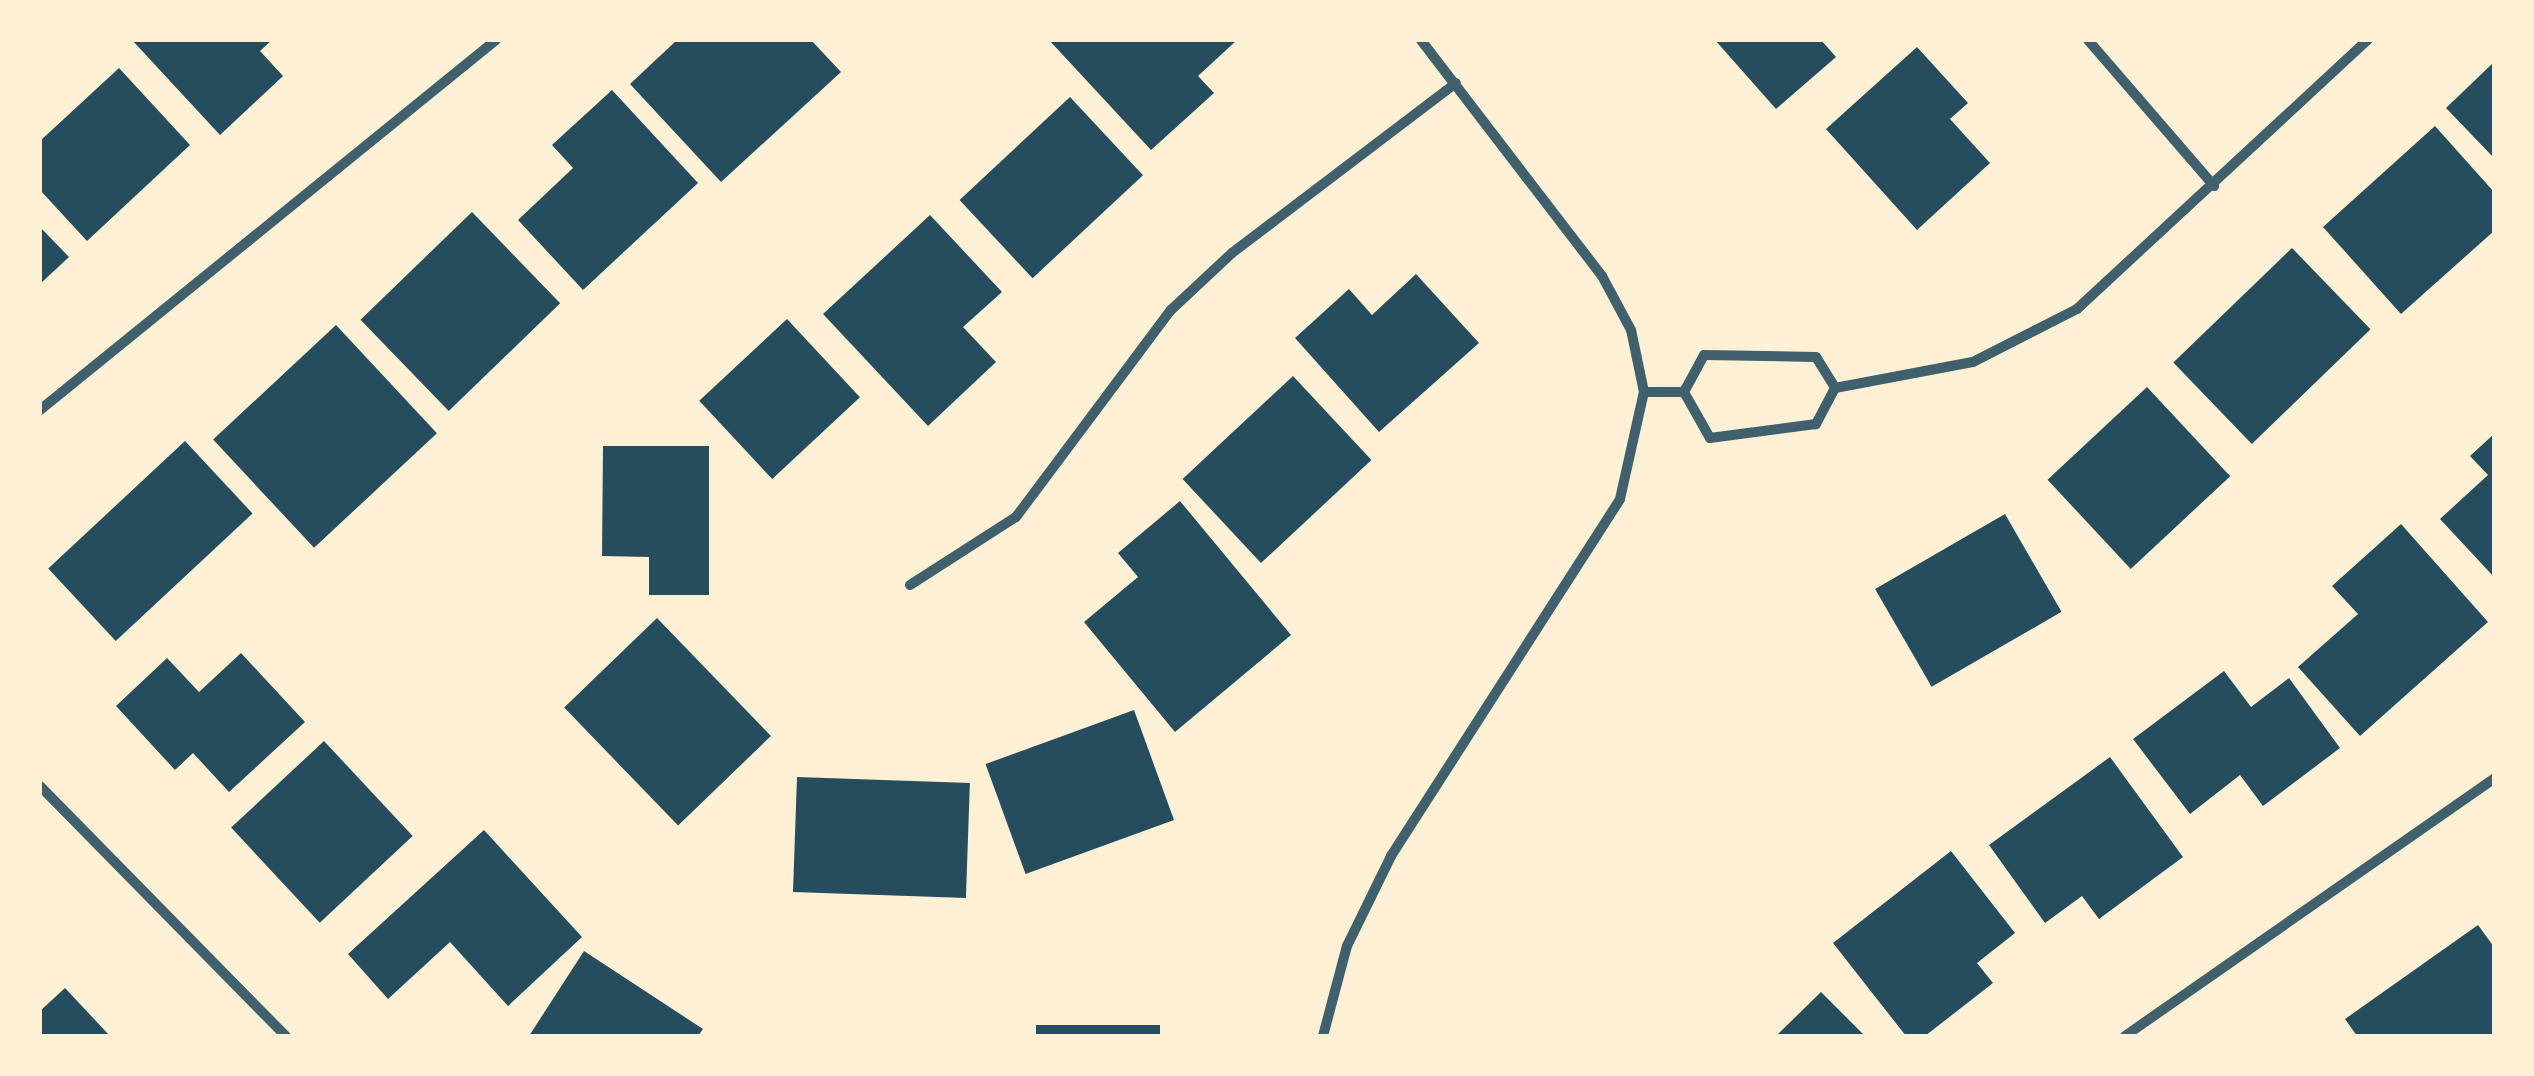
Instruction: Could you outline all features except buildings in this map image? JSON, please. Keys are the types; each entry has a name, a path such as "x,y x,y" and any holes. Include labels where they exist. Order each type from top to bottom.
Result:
{"street":[{"path":"40,410 496,40"},
{"path":"1323,1036 1348,946 1391,856 1620,499 1644,392 1631,330 1602,276 1421,40"},
{"path":"2088,40 2214,186"},
{"path":"1835,388 1972,362 2078,309 2368,40"},
{"path":"910,585 1016,518 1171,310 1232,253 1456,83"},
{"path":"1684,392 1704,355 1816,358 1835,388"},
{"path":"1684,392 1710,438 1816,424 1835,388"},
{"path":"1644,392 1684,392"},
{"path":"2125,1036 2494,779"},
{"path":"40,786 286,1036"}]}
